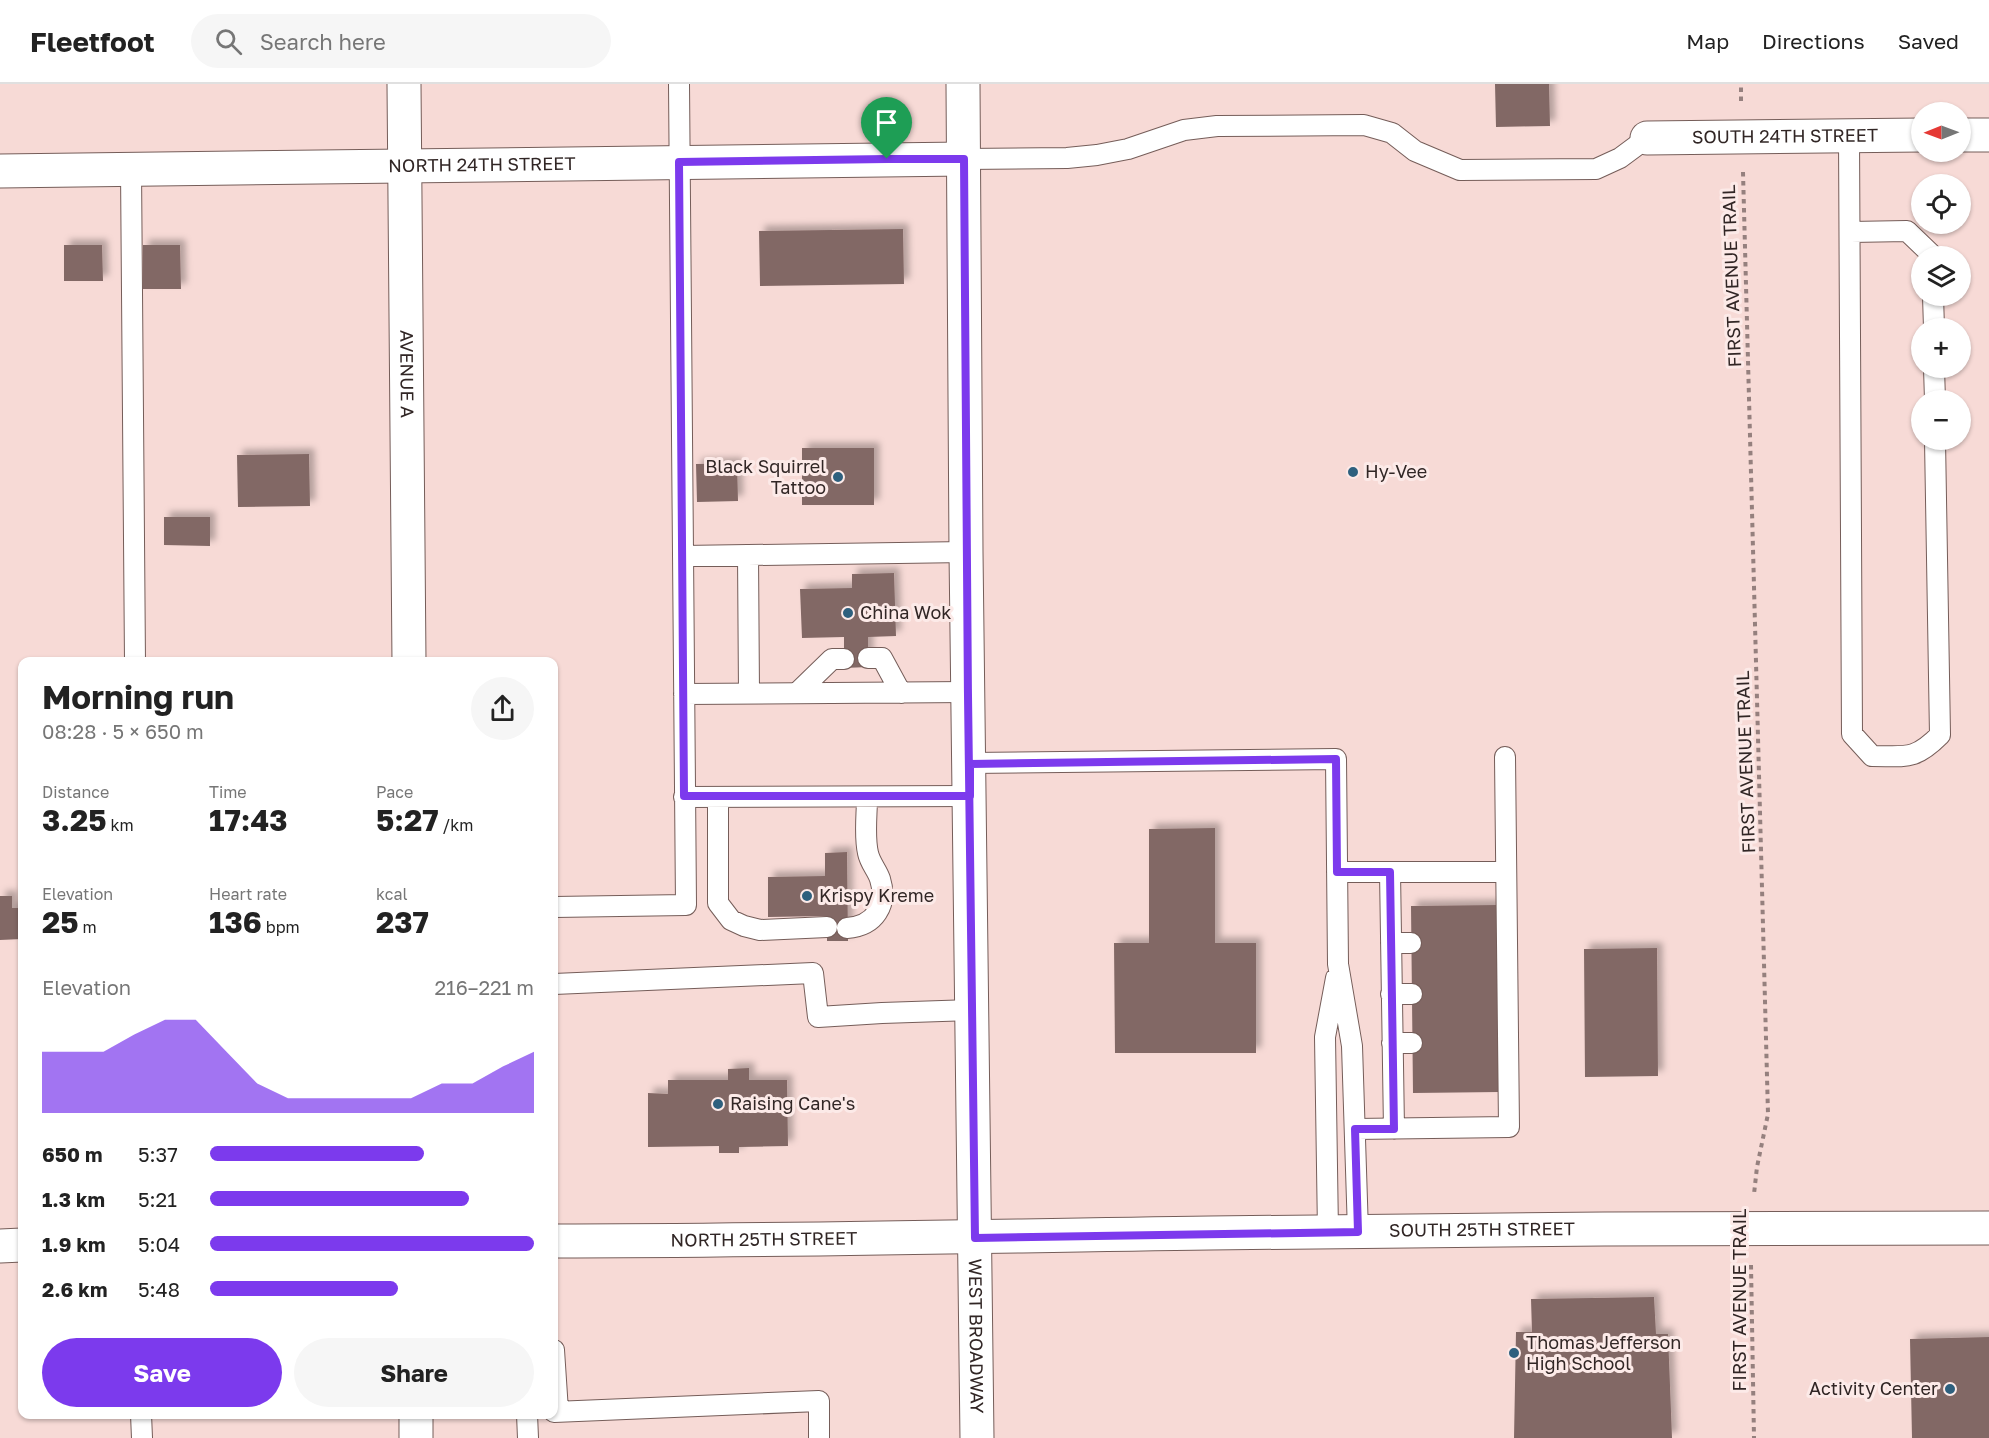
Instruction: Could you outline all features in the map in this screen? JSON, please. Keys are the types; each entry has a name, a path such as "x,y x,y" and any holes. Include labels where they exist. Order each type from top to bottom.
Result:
{"street":[{"name":"AVENUE A","path":"404,84 409,657"},
{"name":"WEST BROADWAY","path":"963,84 966,552 977,1438"},
{"name":"SOUTH 24TH STREET","path":"1647,138 1911,135"},
{"path":"1971,135 1989,135"},
{"name":"NORTH 24TH STREET","path":"0,171 964,159"},
{"name":"SOUTH 25TH STREET","path":"975,1238 1343,1232 1989,1228"},
{"name":"NORTH 25TH STREET","path":"558,1241 975,1238"},
{"path":"0,1246 18,1245"},
{"path":"416,1419 416,1438"}],"lane":[{"path":"558,906 686,905 679,84"},
{"path":"964,159 1067,158 1097,155 1128,149 1184,130 1216,126 1364,125 1392,133 1415,151 1460,170 1596,169 1620,158 1647,138"},
{"path":"1849,136 1852,734 1872,756 1913,755 1928,747 1940,735 1935,450"},
{"path":"131,169 135,657"},
{"path":"1851,232 1907,231 1923,246"},
{"path":"683,556 966,552"},
{"path":"748,555 749,693"},
{"path":"797,693 832,659 844,658"},
{"path":"868,658 882,658 902,693"},
{"path":"684,694 968,692"},
{"path":"1355,1129 1509,1126 1503,1041 1502,941 1506,872 1505,758"},
{"path":"970,764 1336,759 1338,964 1352,1046 1355,1129 1343,1232"},
{"path":"684,796 718,798 970,796"},
{"path":"847,928 860,927 870,922 882,898 879,876 868,852 867,797"},
{"path":"718,798 718,903 730,920 760,930 827,927"},
{"path":"1337,872 1506,872"},
{"path":"1390,872 1394,1129"},
{"path":"1391,943 1411,942"},
{"path":"1338,964 1325,1037 1343,1232"},
{"path":"558,984 813,973 818,1017 882,1012 972,1010"},
{"path":"1391,994 1412,994"},
{"path":"1392,1043 1412,1043"},
{"path":"558,1411 819,1401 819,1438"},
{"path":"141,1419 142,1438"},
{"path":"527,1419 528,1438"}],"path":[{"name":"FIRST AVENUE TRAIL","path":"1741,84 1768,1114 1757,1167 1750,1228 1754,1438"}],"building":[{"path":"1495,84 1549,84 1550,126 1496,127"},
{"path":"903,229 904,284 760,286 759,231"},
{"path":"64,245 102,245 103,281 64,281"},
{"path":"143,245 180,245 181,289 143,289"},
{"name":"Black Squirrel Tattoo","path":"802,448 874,448 874,505 802,505"},
{"path":"309,454 310,506 238,507 237,455"},
{"path":"737,463 738,501 697,502 696,464"},
{"path":"164,517 210,517 210,546 164,545"},
{"name":"China Wok","path":"894,573 896,636 868,637 868,667 844,668 844,637 802,638 800,589 852,588 852,574"},
{"path":"1215,828 1215,943 1256,943 1256,1053 1115,1053 1114,943 1149,943 1149,829"},
{"name":"Krispy Kreme","path":"847,852 848,941 827,941 827,916 768,917 768,877 825,876 825,853"},
{"path":"0,896 12,896 12,908 18,908 18,939 0,940"},
{"path":"1497,905 1499,1092 1413,1093 1411,906"},
{"path":"1657,948 1658,1076 1585,1077 1584,949"},
{"name":"Raising Cane's","path":"749,1068 749,1080 787,1080 788,1146 739,1147 739,1153 719,1153 719,1146 648,1147 648,1093 668,1094 668,1080 728,1080 728,1069"},
{"name":"Thomas Jefferson High School","path":"1654,1297 1656,1334 1668,1334 1672,1438 1514,1438 1516,1332 1532,1332 1531,1299"},
{"name":"Activity Center","path":"1989,1337 1989,1438 1912,1438 1910,1339"}],"place":[{"name":"Hy-Vee","path":"1353,472"},
{"name":"Black Squirrel Tattoo","path":"838,477"},
{"name":"China Wok","path":"848,613"},
{"name":"Krispy Kreme","path":"807,896"},
{"name":"Raising Cane's","path":"718,1104"},
{"name":"Thomas Jefferson High School","path":"1514,1353"},
{"name":"Activity Center","path":"1950,1389"}],"route":[{"path":"887,159 679,162 684,796 718,798 970,796 970,764 1336,759 1337,872 1390,872 1394,1129 1355,1129 1358,1232 975,1238 970,764 966,552 964,159 887,159"}]}
